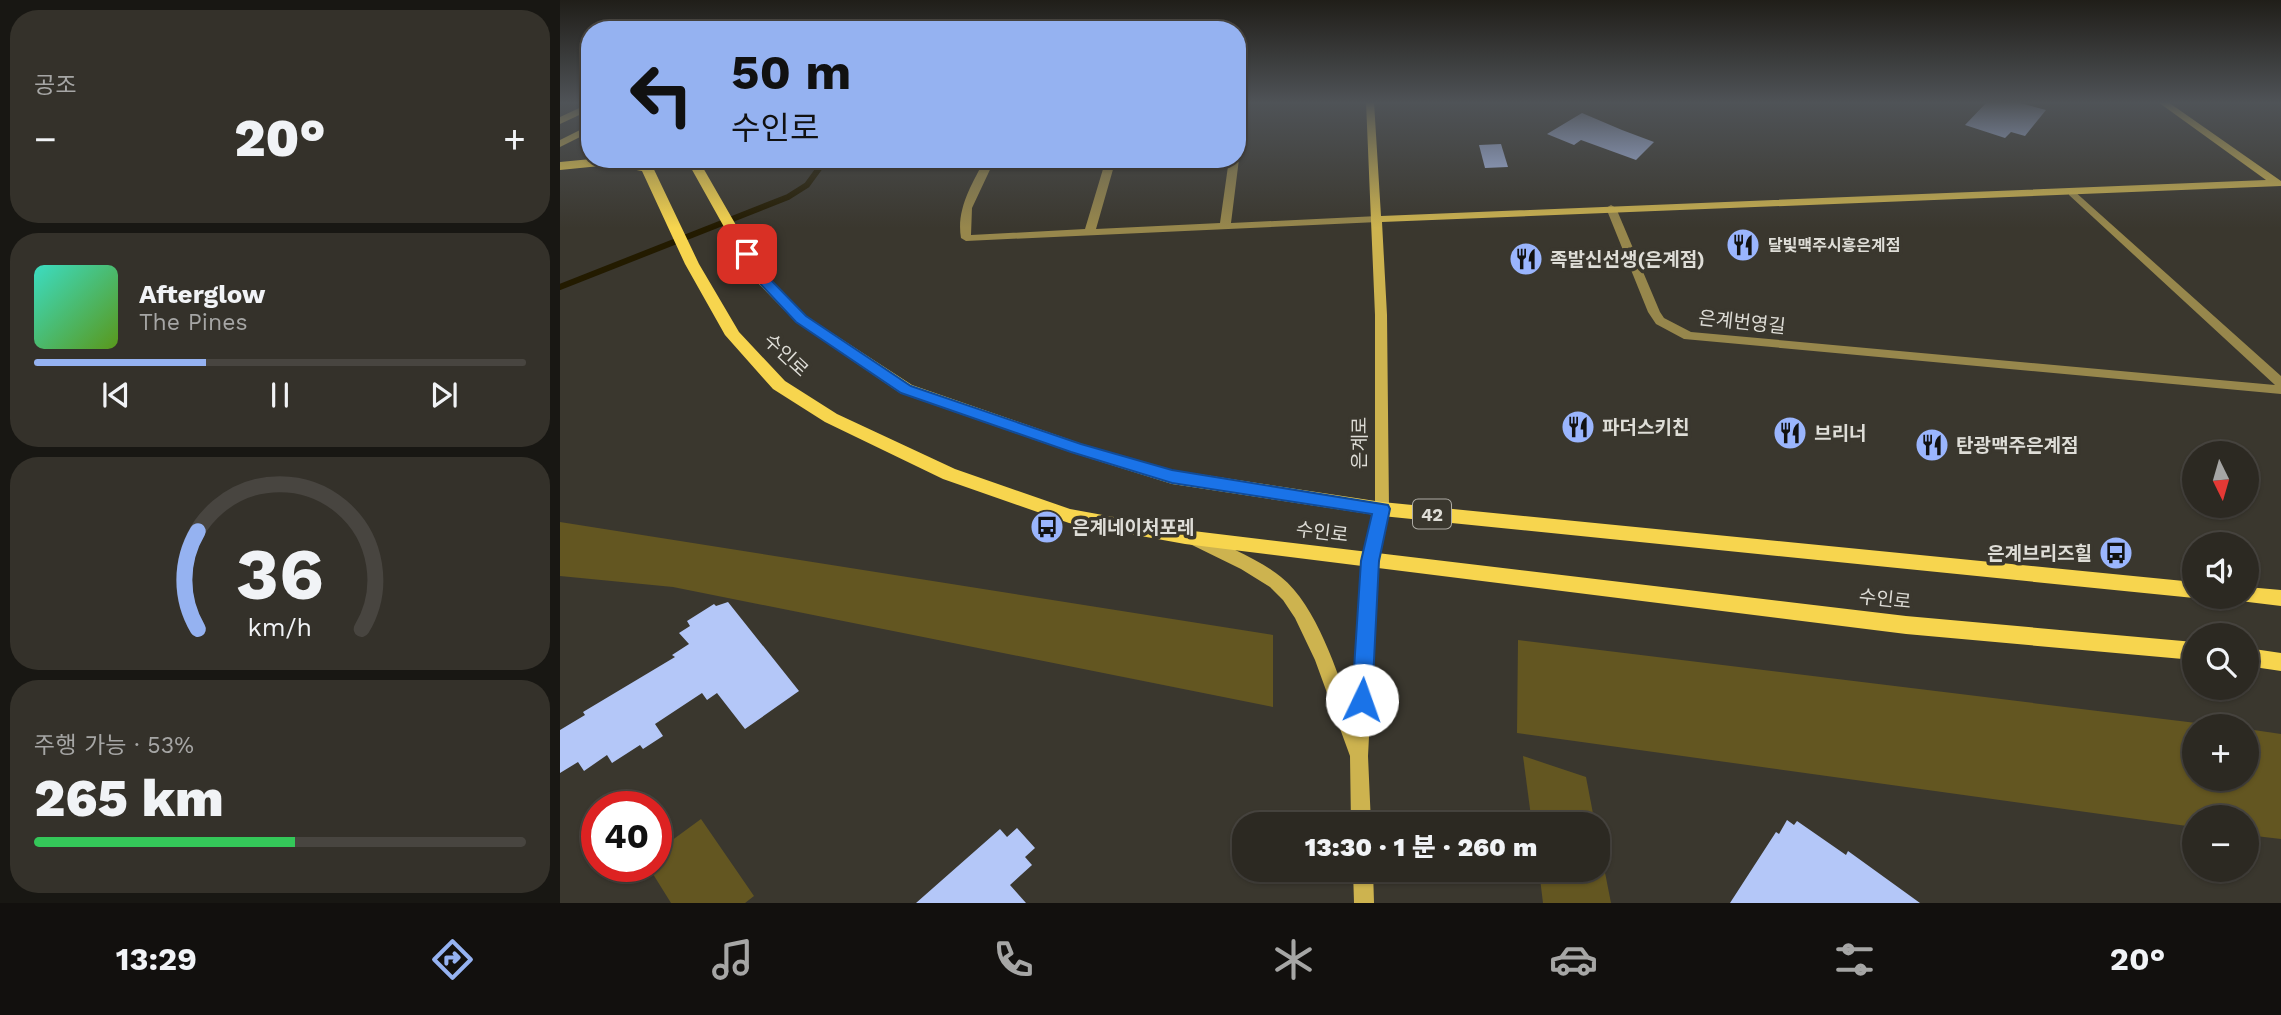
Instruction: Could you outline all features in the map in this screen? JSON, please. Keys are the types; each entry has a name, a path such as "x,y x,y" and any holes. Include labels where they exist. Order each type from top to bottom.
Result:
{"main road":[{"path":"560,166 581,164"},
{"name":"수인로","path":"647,168 692,264 733,335 779,385 831,418 949,474 1069,516 1190,538 1370,561 1906,625 2182,649"},
{"name":"수인로","path":"697,168 758,274 801,319 906,389 1076,448 1172,477 1382,509 2182,589"},
{"path":"2259,596 2281,598"},
{"path":"2259,659 2281,662"}],"street":[{"name":"은계로","path":"1361,812 1359,756 1370,561 1382,509 1378,219 1373,144"},
{"path":"2222,144 2279,184"},
{"path":"986,168 967,211 964,222 966,239 1612,208 2279,184"},
{"path":"1089,234 1108,168"},
{"path":"1225,227 1233,168"},
{"path":"2073,193 2281,383"},
{"name":"은계번영길","path":"1612,208 1654,312 1660,321 1688,335 2281,390"},
{"path":"1190,538 1266,576 1290,596 1308,626 1359,756"},
{"path":"1363,882 1364,903"}],"shaded area":[{"path":"560,522 1273,635 1273,707 673,587 560,576"},
{"path":"1518,640 2182,721 2182,791 2259,791 2259,731 2281,734 2281,839 2259,836 2259,805 2182,805 2182,825 1517,733"},
{"path":"1523,756 1586,777 1593,812 1530,812"},
{"path":"701,819 754,896 745,903 671,903 658,882 672,882 672,840"},
{"path":"1540,882 1607,882 1611,903 1543,903"}],"building":[{"path":"1501,144 1508,167 1485,168 1479,145"},
{"path":"1592,144 1652,144 1636,160"},
{"path":"728,602 799,691 745,729 717,693 707,700 702,693 655,724 663,736 643,749 640,745 612,763 607,755 584,771 578,762 560,773 560,730 585,715 583,712 675,657 672,655 689,644 679,633 690,626 687,621 714,604 716,606"},
{"path":"1787,820 1794,825 1797,821 1846,855 1848,851 1920,903 1730,903 1776,832 1779,834"},
{"path":"1017,828 1035,848 1025,857 1032,865 1010,885 1026,903 916,903 1000,829 1007,837"}],"waterway":[{"path":"560,287 788,197 807,185 819,168"}],"place":[{"name":"달빛맥주시흥은계점","path":"1743,245"},
{"name":"족발신선생(은계점)","path":"1526,259"},
{"name":"파더스키친","path":"1578,427"},
{"name":"브리너","path":"1790,433"},
{"name":"탄광맥주은계점","path":"1932,445"},
{"name":"은계네이처포레","path":"1047,527"},
{"name":"은계브리즈힐","path":"2116,553"}],"route":[{"path":"747,254 758,274 801,319 906,389 1076,448 1172,477 1382,509 1370,561 1362,700"}]}
